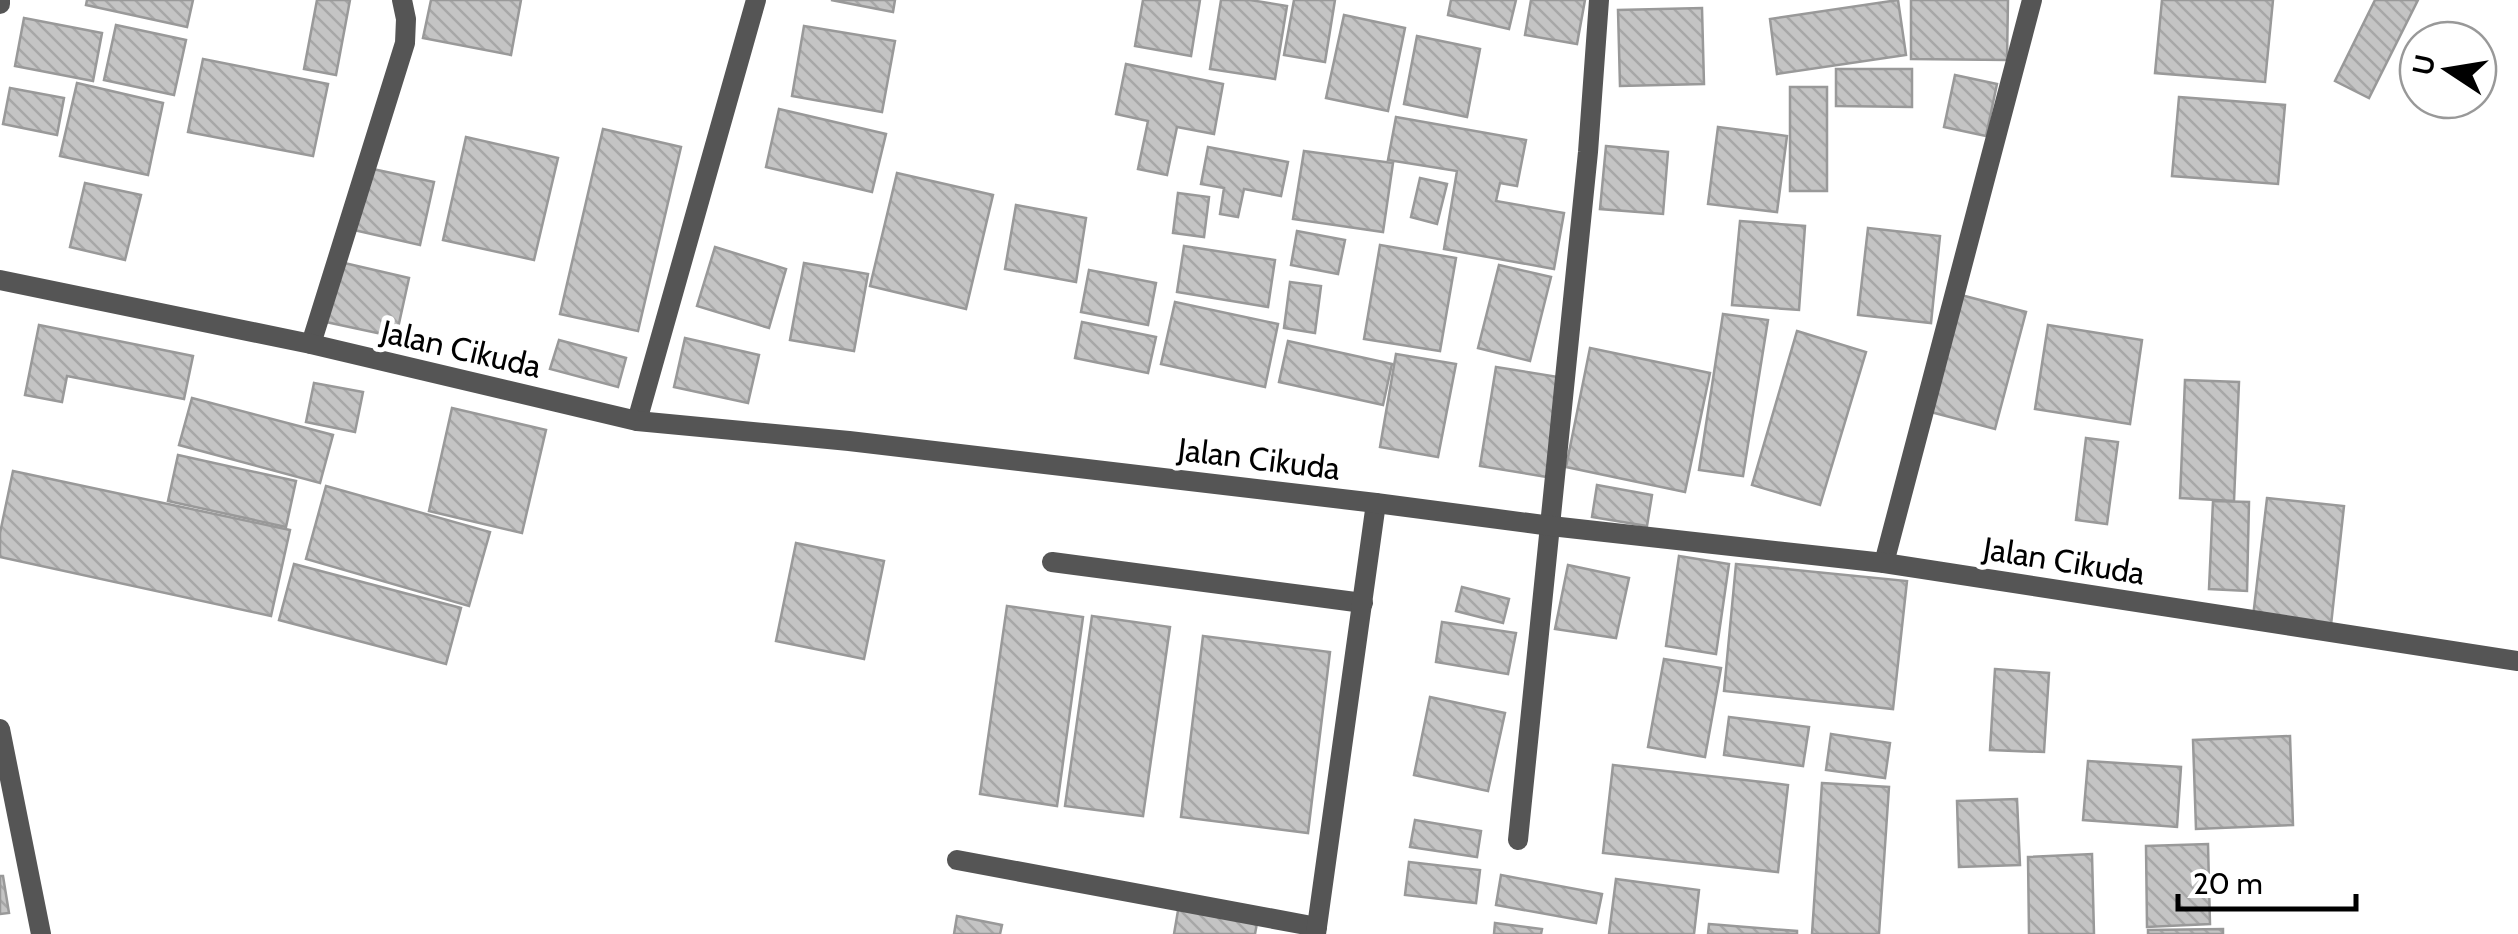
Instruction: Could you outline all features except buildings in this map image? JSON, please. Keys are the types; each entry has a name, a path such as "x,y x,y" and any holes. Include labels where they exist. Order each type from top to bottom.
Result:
{"street":[{"path":"312,344 405,44 402,0"},
{"path":"637,421 756,0"},
{"path":"1518,840 1588,152 1599,0"},
{"path":"1884,563 2032,0"},
{"name":"Jalan Cikuda","path":"0,280 312,344 637,421 850,441 1884,563 2518,662"},
{"path":"957,860 1316,930 1376,503"},
{"path":"1052,562 1364,603"},
{"path":"0,729 40,934"}]}
